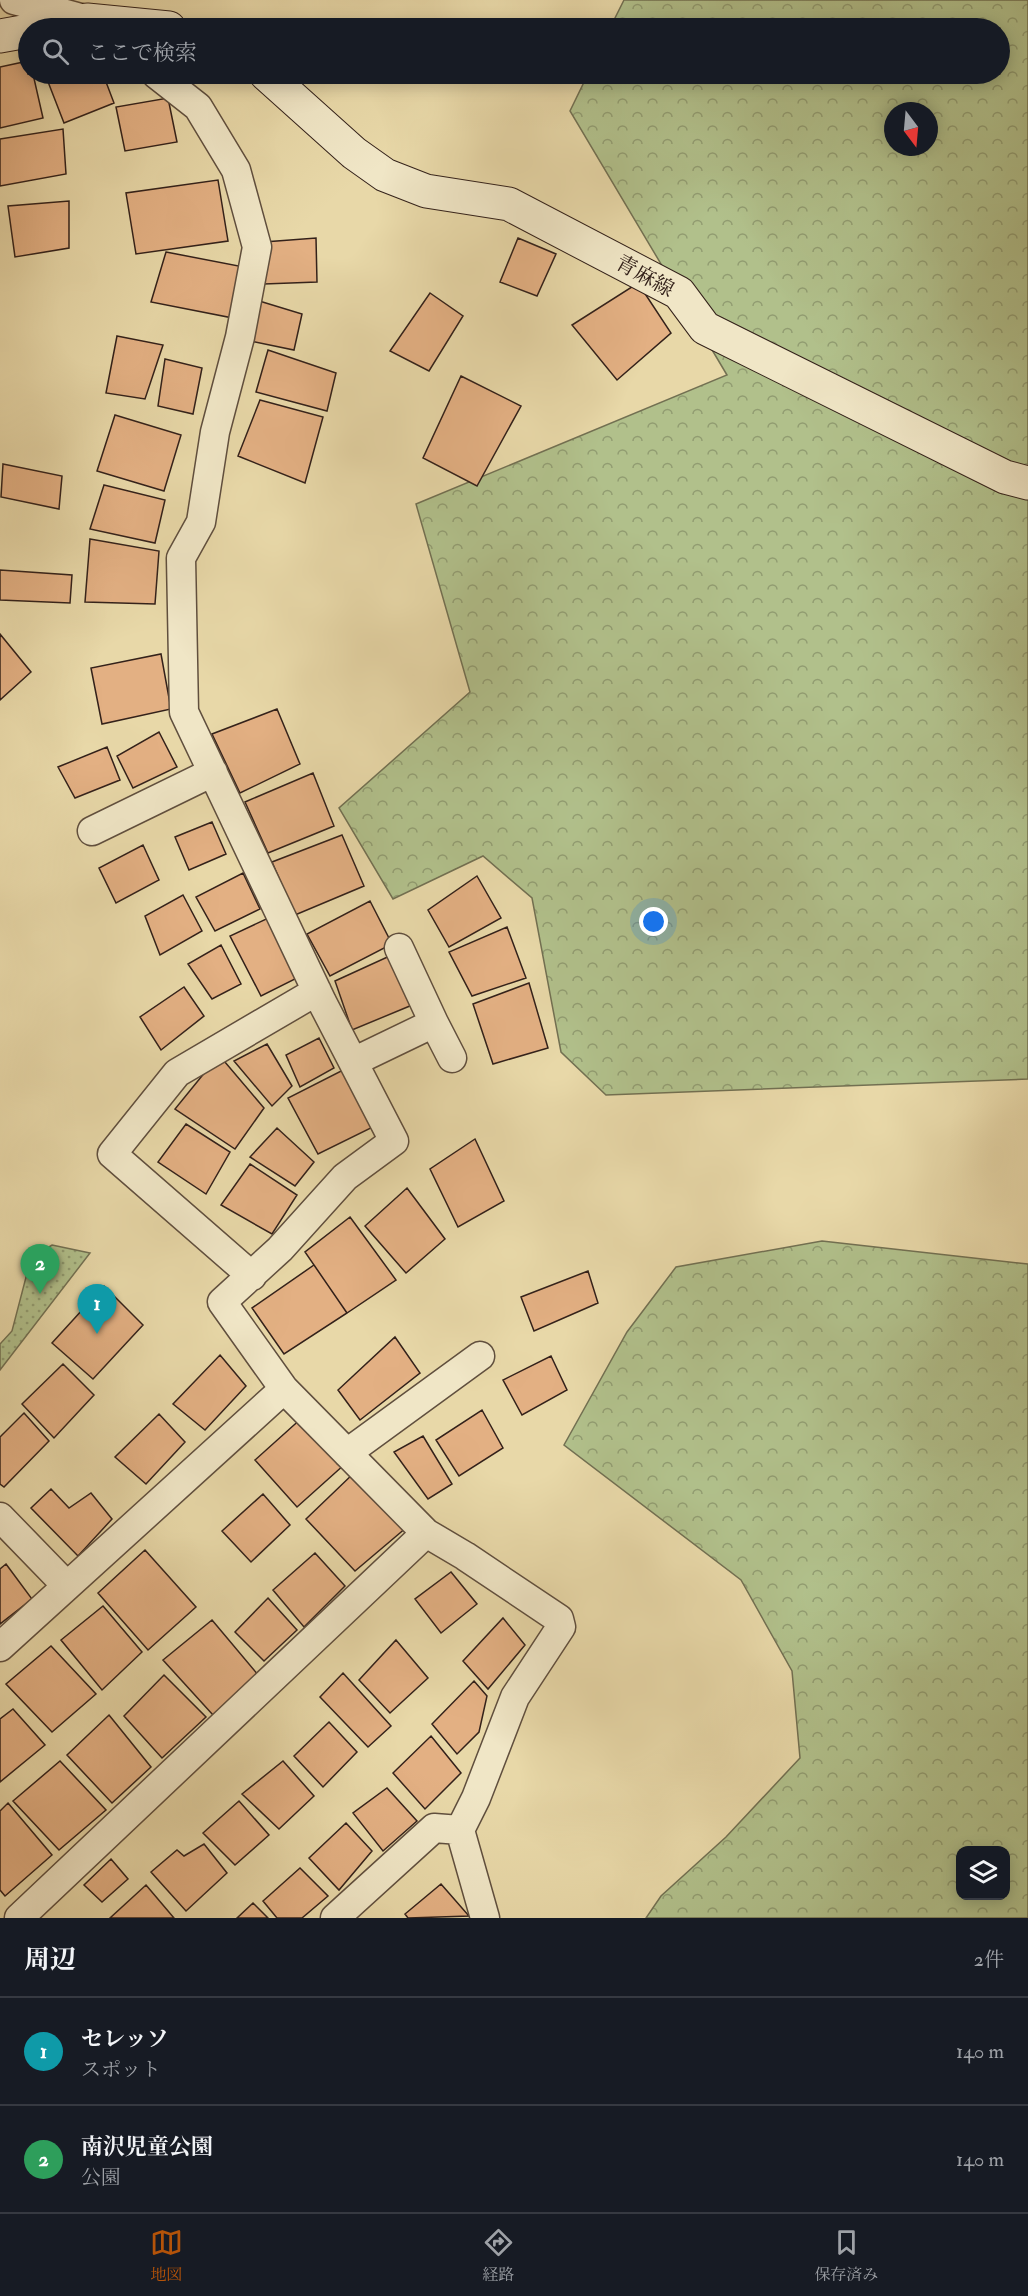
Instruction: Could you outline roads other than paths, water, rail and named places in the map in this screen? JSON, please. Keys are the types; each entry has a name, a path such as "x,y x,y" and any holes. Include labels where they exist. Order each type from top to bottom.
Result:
{"street":[{"path":"14,0 73,18"},
{"path":"0,36 18,33"},
{"path":"169,84 198,107 236,170 257,247 240,337 215,432 201,522 181,558 184,712 316,991 394,1141 345,1177 280,1249 222,1302 284,1389 426,1533 465,1556 559,1619 561,1627 515,1697 476,1798 460,1830 485,1918"},
{"name":"青麻線","path":"277,84 354,153 385,175 426,191 509,204 680,293 705,328 1005,477 1028,483"},
{"path":"92,831 213,772"},
{"path":"399,948 452,1058"},
{"path":"252,1276 112,1154 177,1073 316,991"},
{"path":"353,1062 434,1023"},
{"path":"346,1453 480,1356"},
{"path":"0,1647 284,1389"},
{"path":"0,1517 67,1586"},
{"path":"19,1918 426,1533"},
{"path":"335,1918 434,1828 460,1830"}],"place":[{"name":"南沢児童公園","path":"40,1294"},
{"name":"セレッソ","path":"97,1334"}]}
